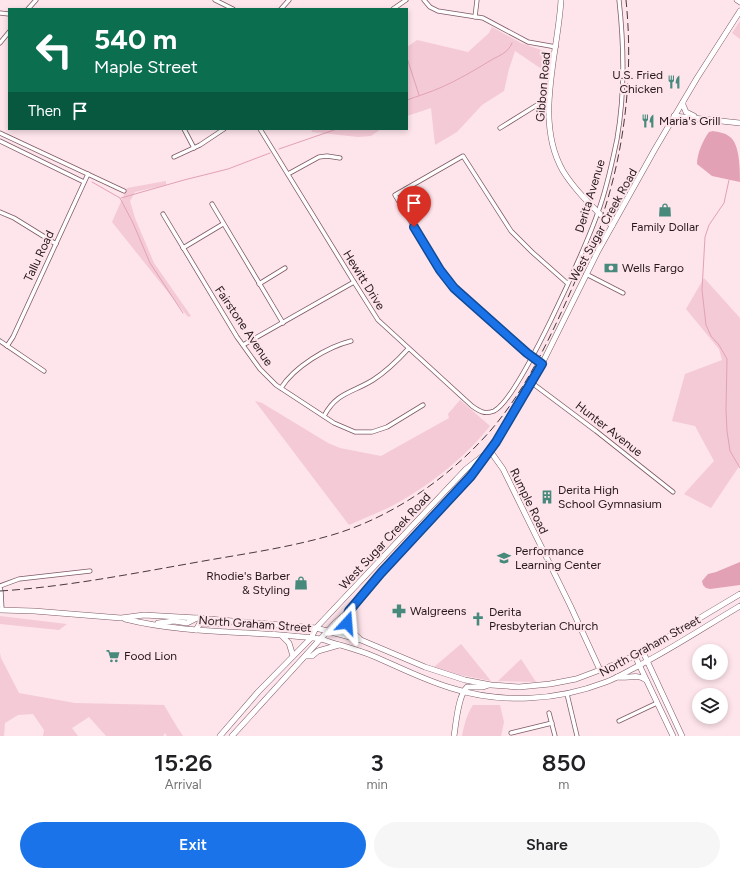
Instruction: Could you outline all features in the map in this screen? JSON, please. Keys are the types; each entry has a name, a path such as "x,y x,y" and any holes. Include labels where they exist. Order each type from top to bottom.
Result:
{"main road":[{"name":"Gibbon Road","path":"561,0 549,98 550,133 558,161 570,181 612,226"},
{"name":"West Sugar Creek Road","path":"232,736 328,631 349,611 381,573 471,476 496,442 532,383 586,274 674,116 713,51 740,11"},
{"path":"683,101 684,109 688,114 693,116 731,120 737,123"},
{"path":"674,116 737,123"},
{"name":"West Sugar Creek Road","path":"221,736 258,692 311,638 316,628 466,469 488,452"},
{"name":"Rumple Road","path":"488,452 493,455 503,469 570,605 600,670"},
{"path":"417,535 420,528 429,519 430,516 428,510"},
{"name":"North Graham Street","path":"121,618 144,615 316,628 361,640 425,667 465,680 491,685 519,686 550,684 576,679 635,656 740,594"},
{"name":"North Graham Street","path":"1,610 34,610 121,618 149,624 196,630 321,639 340,644 372,656 433,682 463,691 495,697 518,698 547,697 567,694 595,686 640,665 740,606"},
{"path":"349,611 347,621 349,628 361,640"},
{"path":"149,624 174,621 187,622 197,618"},
{"path":"196,630 200,623 216,624 238,622"},
{"path":"282,636 289,643 293,656"},
{"path":"306,656 312,656 318,651 340,644"},
{"path":"643,652 682,736"},
{"path":"635,656 673,736"},
{"path":"616,677 624,678 638,676 646,680"},
{"path":"454,736 463,691 466,687 483,687 491,685"}],"street":[{"path":"29,8 36,0"},
{"path":"215,0 231,8"},
{"path":"282,8 289,0"},
{"path":"395,8 406,0"},
{"path":"424,0 430,7 438,11 488,20 528,42 556,47"},
{"path":"475,17 477,0"},
{"name":"Derita Avenue","path":"484,413 495,411 502,404 515,387 532,358 568,283 598,212 613,158 620,118 623,55 619,0"},
{"path":"0,43 8,33"},
{"path":"500,128 549,98"},
{"path":"185,130 194,148"},
{"path":"174,157 210,140 223,130"},
{"name":"Hewitt Drive","path":"261,130 378,320 472,406 484,413"},
{"path":"0,133 124,191"},
{"path":"0,141 84,182"},
{"path":"288,174 318,157 327,156 340,158"},
{"path":"542,364 532,358 454,288 436,263 395,196 464,156 511,232 536,256 568,283"},
{"name":"Tallu Road","path":"7,346 88,174"},
{"path":"212,204 283,323"},
{"path":"0,212 14,218 56,244"},
{"name":"Fairstone Avenue","path":"163,214 243,345 265,375 281,388 324,416 349,430 361,432 372,432 394,423 423,405"},
{"path":"183,248 223,224"},
{"path":"259,284 285,268"},
{"path":"586,274 623,293"},
{"path":"243,345 354,282"},
{"path":"0,341 44,371"},
{"path":"281,388 291,374 300,366 339,344 351,341"},
{"path":"324,416 327,409 338,398 347,392 375,379 393,365 408,349"},
{"name":"Hunter Avenue","path":"532,383 596,431 672,492"},
{"path":"1,610 0,587 19,579 90,570"},
{"path":"567,694 577,736"},
{"path":"619,721 657,703"},
{"path":"549,713 555,736"},
{"path":"511,733 518,734 552,723"}],"shaded area":[{"path":"740,21 740,39 732,33"},
{"path":"492,27 521,43 547,52 548,57 546,72 515,51 504,91 482,105 457,132 435,145 431,108 408,116 408,46 417,40 468,52 489,33"},
{"path":"311,130 380,130 371,136 358,137 312,132"},
{"path":"713,131 730,137 736,145 739,158 740,182 712,176 697,164 699,152 703,143 709,132"},
{"path":"166,181 166,185 135,192 130,201 135,218 154,263 191,316 188,317 112,222 127,188"},
{"path":"704,278 740,318 740,465 711,508 684,494 714,461 695,426 672,421 685,374 722,360 719,349 686,309"},
{"path":"460,400 490,426 456,462 416,492 388,508 349,525 255,401 262,403 328,443 340,448 381,456 449,418 448,414"},
{"path":"740,562 740,585 710,589 703,585 702,581 708,574"},
{"path":"0,616 67,624 59,630 0,624"},
{"path":"461,644 491,681 460,675 434,667"},
{"path":"0,653 1,658 19,693 75,703 164,705 183,736 167,736 165,733 163,736 106,736 89,717 72,728 78,736 43,736 44,730 33,714 18,715 5,723 4,736 0,736"},
{"path":"521,659 536,682 498,681"},
{"path":"473,705 500,705 504,722 501,736 462,736 466,720"}],"waterway":[{"path":"408,100 438,89 460,78 508,50 512,43"},
{"path":"408,61 419,95"},
{"path":"279,149 334,130"},
{"path":"121,198 228,169 270,153"},
{"path":"729,180 724,203 709,225 705,237 702,290 706,325 711,336 719,345 727,359 727,431 730,451 740,468"},
{"path":"92,182 120,198 133,223 150,263 183,313"}],"railway":[{"path":"0,591 71,584 278,548 332,535 377,518 419,493 457,464 491,430 523,385 550,336 596,234 614,177 624,118 629,59 626,0"}],"place":[{"name":"U.S. Fried Chicken","path":"674,82"},
{"name":"Maria's Grill","path":"648,121"},
{"name":"Family Dollar","path":"665,210"},
{"name":"Wells Fargo","path":"611,268"},
{"name":"Derita High School Gymnasium","path":"547,497"},
{"name":"Performance Learning Center","path":"504,558"},
{"name":"Rhodie's Barber & Styling","path":"301,583"},
{"name":"Walgreens","path":"399,611"},
{"name":"Derita Presbyterian Church","path":"478,619"},
{"name":"Food Lion","path":"113,656"}],"route":[{"path":"347,623 349,611 381,573 478,467 496,442 542,364 532,358 454,288 440,270 414,227"}]}
